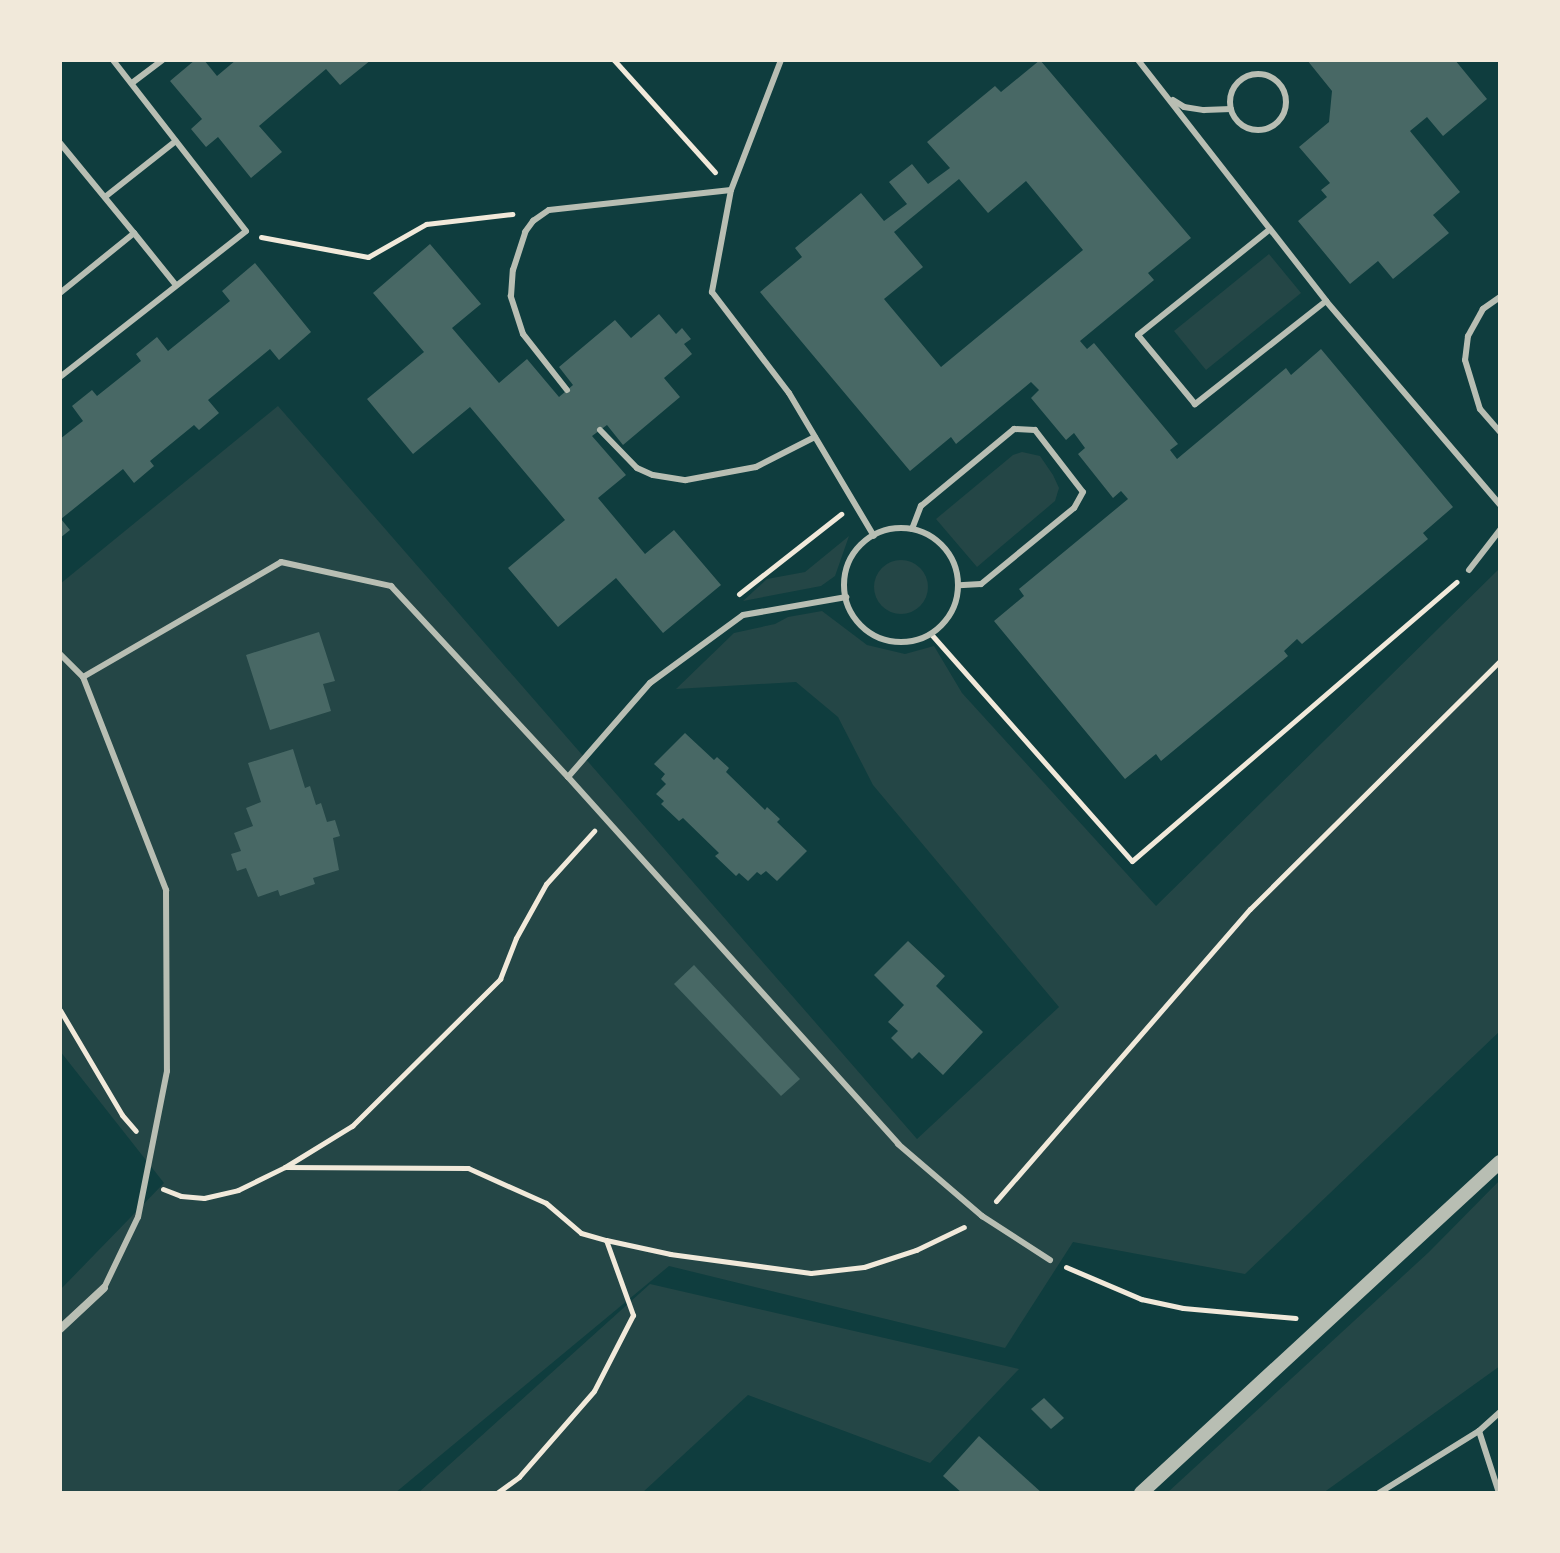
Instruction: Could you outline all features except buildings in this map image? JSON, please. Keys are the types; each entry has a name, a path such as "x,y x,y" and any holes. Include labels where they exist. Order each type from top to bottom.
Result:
{"street":[{"path":"1141,1493 1500,1162"},
{"path":"60,1329 104,1288"}],"lane":[{"path":"60,377 246,231 113,60"},
{"path":"132,83 162,60"},
{"path":"781,60 731,190 712,292 789,393 874,536"},
{"path":"1138,60 1326,301 1500,505"},
{"path":"1252,75 1267,76 1278,83 1285,93 1284,115 1274,126 1259,131 1247,128 1235,119 1231,109 1232,91 1240,81 1252,75"},
{"path":"1169,98 1184,107 1231,109"},
{"path":"105,197 176,141"},
{"path":"60,143 175,284"},
{"path":"567,390 523,334 511,296 513,270 525,232 549,210 731,190"},
{"path":"1269,230 1138,335 1195,404 1326,301"},
{"path":"60,293 134,233"},
{"path":"1500,297 1483,309 1468,336 1465,360 1480,409 1500,432"},
{"path":"912,529 921,506 1014,429 1035,430 1083,492 1074,508 981,584 959,585"},
{"path":"600,430 637,468 653,475 686,480 756,467 815,437"},
{"path":"892,529 912,529 931,536 945,549 955,566 959,585 956,604 946,621 931,634 905,642 879,638 852,614 846,597 845,579 849,562 860,547 874,536 892,529"},
{"path":"1469,570 1500,530"},
{"path":"83,677 281,562 391,586 568,777 898,1144 982,1216 1050,1260"},
{"path":"568,777 650,683 743,615 846,597"},
{"path":"60,654 83,677 166,890 167,1071 138,1217 104,1288"},
{"path":"1379,1493 1479,1431 1500,1412"},
{"path":"1479,1431 1499,1493"}],"path":[{"path":"614,60 731,190"},
{"path":"246,231 274,242 368,257 426,224 549,210"},
{"path":"743,615 735,597 855,503"},
{"path":"931,634 1132,861 1469,570"},
{"path":"285,1167 468,1168 546,1203 581,1233 670,1254 811,1273 864,1267 903,1255 982,1216 1250,909 1500,661"},
{"path":"159,1188 181,1196 204,1198 238,1190 285,1167 352,1126 500,979 516,938 546,884 605,818"},
{"path":"60,1010 122,1115 140,1136 152,1144"},
{"path":"497,1493 519,1477 594,1391 633,1315 606,1240"},
{"path":"1050,1260 1155,1302 1183,1308 1329,1320"}],"shaded area":[{"path":"1269,254 1301,293 1206,370 1174,331"},
{"path":"278,406 917,1139 1059,1007 873,785 838,717 796,682 676,689 734,633 775,624 788,617 822,611 867,645 905,654 934,646 962,693 1156,906 1500,568 1500,1031 1245,1274 1073,1242 1005,1348 669,1266 395,1493 60,1493 60,1290 164,1183 60,1051 60,584"},
{"path":"1022,452 1040,456 1053,475 1059,488 1055,501 977,567 936,519 1013,455"},
{"path":"849,536 835,576 821,586 743,601 767,579 805,572"},
{"path":"901,560 920,568 928,587 920,606 901,614 882,606 874,587 882,568"},
{"path":"1500,1180 1500,1366 1323,1493 1167,1493 1429,1252"},
{"path":"650,1284 1019,1369 930,1463 748,1395 642,1493 418,1493"}]}
